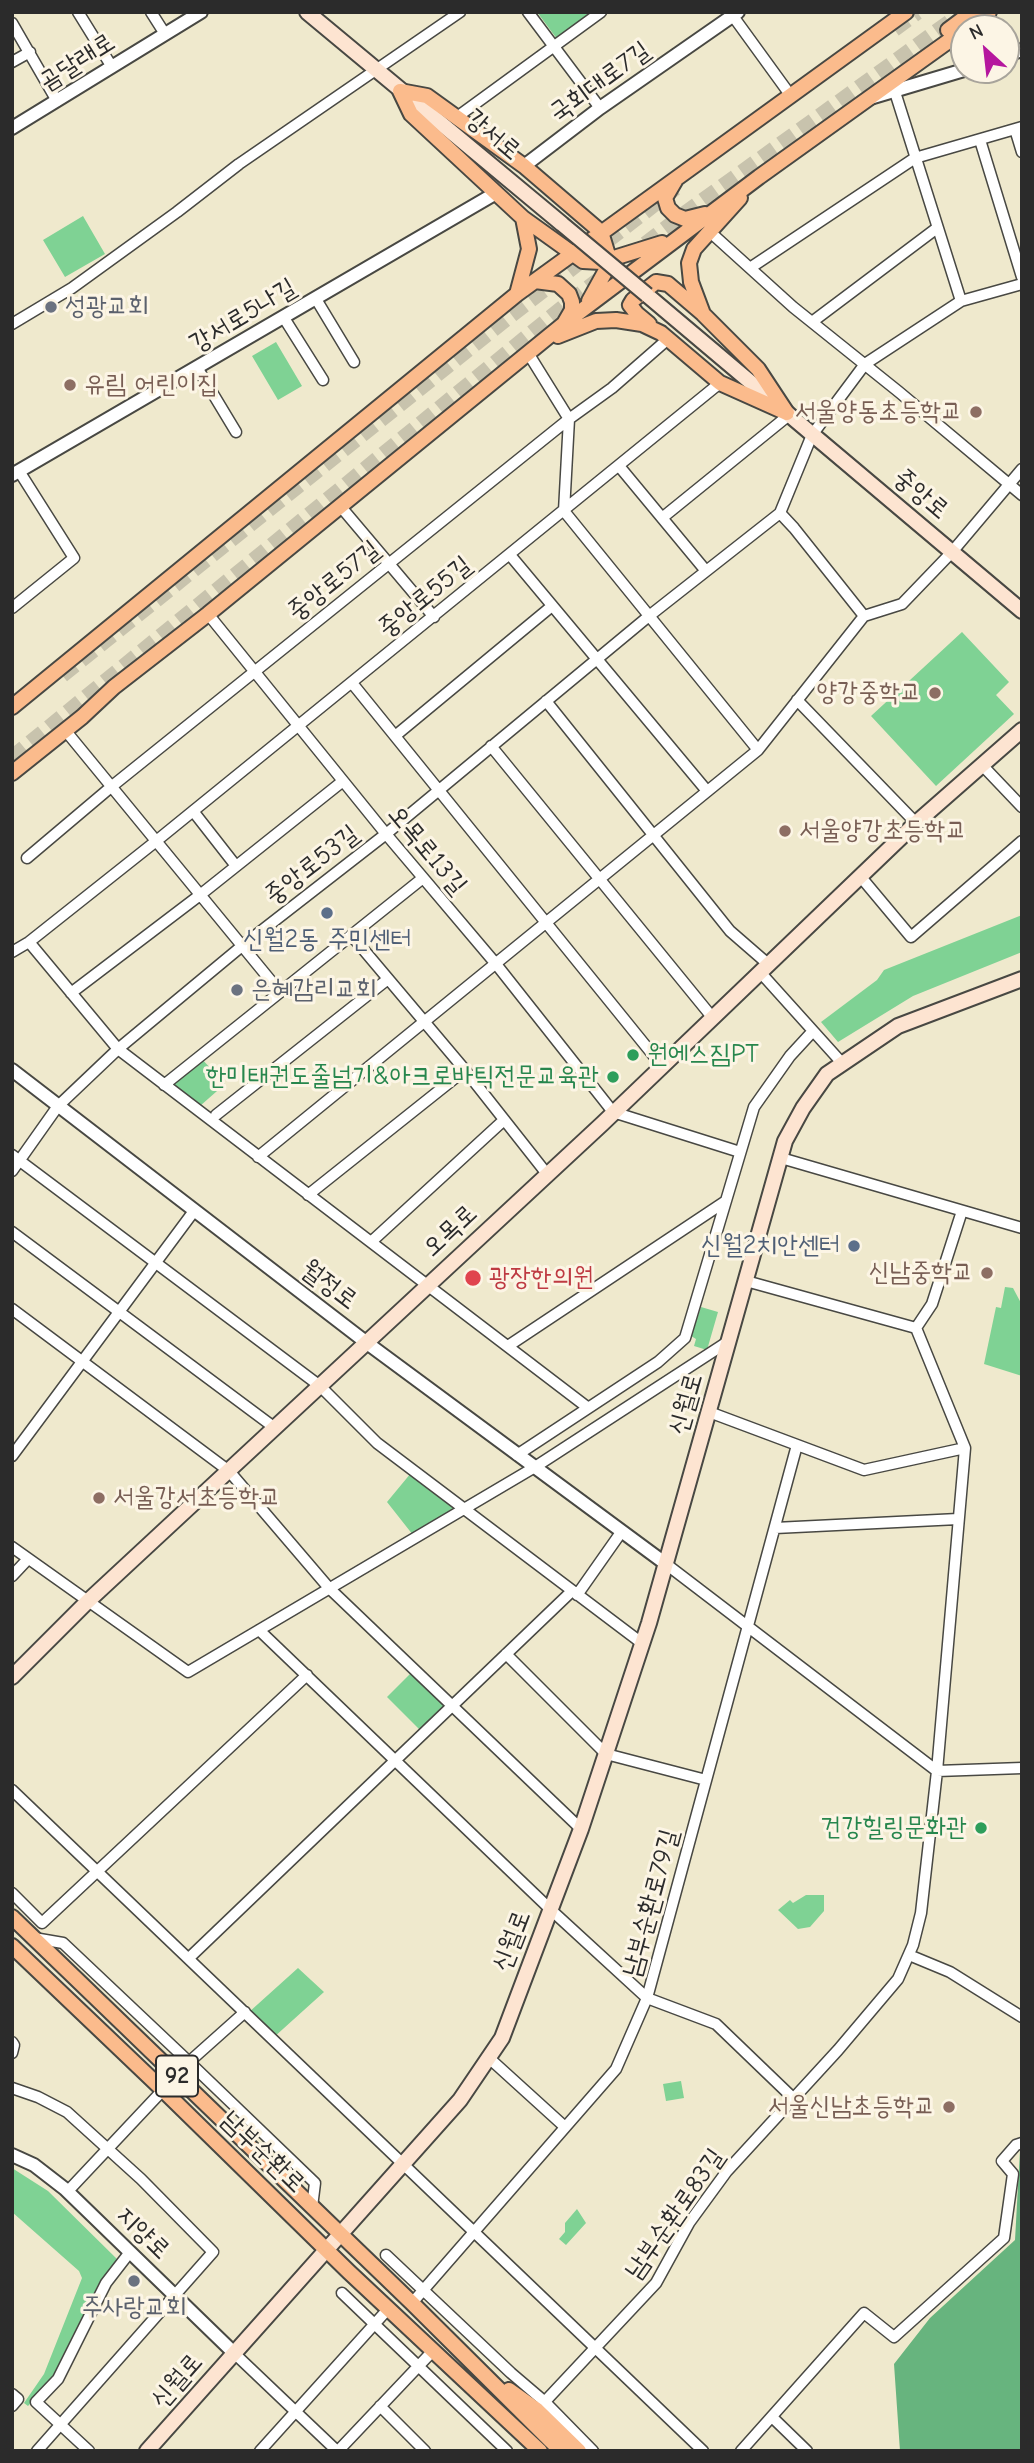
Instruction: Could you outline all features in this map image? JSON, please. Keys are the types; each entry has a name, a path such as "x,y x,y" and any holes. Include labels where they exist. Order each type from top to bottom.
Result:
{"main road":[{"path":"12,707 517,294 573,254 598,229 626,214 791,96 890,17 906,12"},
{"path":"931,53 940,36 972,12"},
{"name":"강서로","path":"318,15 400,91 647,295"},
{"path":"12,763 208,614 565,323 711,212 950,40"},
{"path":"400,91 427,96 524,166 598,229 606,244 607,261 600,283 585,308"},
{"path":"400,91 411,114 496,193 523,218 583,261 607,261 676,238"},
{"path":"680,174 667,191 665,198 668,208 685,219 711,212"},
{"path":"703,314 691,282 689,263 694,249 759,177"},
{"path":"549,237 559,237 575,231 578,210"},
{"path":"517,294 529,249 523,218"},
{"path":"535,281 558,284 569,294 572,310 565,323"},
{"path":"656,282 668,284 703,314 758,369 788,414 720,383 637,314 631,305 633,300 656,282"},
{"name":"중앙로","path":"647,295 1022,611"},
{"path":"533,349 596,321 616,320 642,324 665,336"},
{"path":"12,773 82,717 114,687"},
{"name":"오목로","path":"12,1677 87,1602 429,1285 916,823 1022,730"},
{"name":"신월로","path":"148,2451 460,2100 502,2038 581,1829 643,1644 785,1141 803,1108 827,1074 898,1026 1022,979"},
{"name":"남부순환로","path":"12,1917 412,2303 561,2451"},
{"name":"남부순환로","path":"12,1946 540,2451"},
{"name":"남부순환로","path":"389,2308 424,2360 527,2451"},
{"name":"남부순환로","path":"472,2362 541,2406 579,2451"}],"street":[{"path":"78,12 112,67"},
{"path":"150,12 165,34"},
{"name":"곰달래로","path":"12,128 201,12"},
{"path":"12,324 72,288 239,164 460,12"},
{"path":"528,12 600,108"},
{"path":"457,117 601,12"},
{"path":"734,13 791,96"},
{"name":"국회대로7길","path":"524,166 600,108 734,13"},
{"path":"12,23 57,101"},
{"path":"12,62 30,52"},
{"path":"867,99 950,74"},
{"path":"895,92 961,301"},
{"path":"750,268 915,158 1018,128 1022,152"},
{"path":"980,140 1022,278"},
{"name":"강서로5나길","path":"16,473 496,193"},
{"path":"812,322 937,228"},
{"path":"709,231 812,322 1022,495"},
{"name":"중앙로53길","path":"12,1171 16,1158 58,1106 118,1049 242,946 386,834 649,616 780,513 812,435 865,365 961,301 1022,284"},
{"path":"316,299 354,362"},
{"path":"285,318 323,380"},
{"name":"중앙로57길","path":"27,858 111,787 569,419 612,388 665,336"},
{"path":"533,349 569,419 564,511 758,750"},
{"path":"198,369 236,432"},
{"name":"중앙로55길","path":"12,952 29,942 155,842 720,383"},
{"path":"662,518 788,414"},
{"path":"619,466 706,571"},
{"path":"258,1157 758,750 864,616 902,604 952,552 1022,469"},
{"path":"12,608 74,558 16,473"},
{"path":"341,507 434,617"},
{"path":"780,513 864,616"},
{"path":"510,555 707,791"},
{"path":"395,736 552,606"},
{"name":"오목로13길","path":"208,614 386,834 496,964 613,1112"},
{"path":"352,683 662,1066"},
{"path":"797,700 916,823"},
{"path":"546,701 652,836 842,1063"},
{"path":"65,730 280,992"},
{"path":"491,746 712,1017"},
{"path":"982,765 1022,807"},
{"path":"71,993 343,781"},
{"path":"192,811 236,866"},
{"path":"860,876 911,937 1022,841"},
{"path":"164,1085 423,878"},
{"path":"352,936 465,1070 547,1174"},
{"path":"29,942 118,1049 587,1407"},
{"path":"216,1115 388,979"},
{"path":"517,1455 657,1362 685,1338 754,1107 789,1056 813,1031"},
{"name":"월정로","path":"12,1070 367,1343 666,1564"},
{"path":"308,1195 465,1070"},
{"path":"613,1112 740,1152"},
{"path":"371,1242 504,1120"},
{"path":"16,1158 157,1261 320,1386 376,1443 643,1644"},
{"path":"780,1158 1022,1228"},
{"path":"508,1346 726,1201"},
{"path":"12,1456 194,1210"},
{"path":"916,1328 932,1304 962,1211"},
{"path":"12,1232 275,1428"},
{"path":"746,1281 916,1328"},
{"path":"12,1309 229,1471 329,1588 581,1829"},
{"path":"709,1412 864,1470 965,1448 916,1328"},
{"name":"신월로","path":"87,1602 188,1672 535,1467 729,1341"},
{"name":"남부순환로79길","path":"412,2303 616,2069 647,1998 797,1445"},
{"name":"남부순환로83길","path":"541,2406 656,2283 689,2223 727,2171 794,2099 898,1979 909,1955 921,1913 937,1771 965,1448"},
{"path":"775,1528 958,1519"},
{"path":"189,1958 506,1654 574,1593 622,1531"},
{"path":"12,1547 87,1602"},
{"path":"12,1576 28,1559"},
{"path":"666,1564 937,1771 1022,1768"},
{"path":"259,1630 550,1909 647,1998 716,2024 794,2099"},
{"path":"506,1654 606,1754 706,1780"},
{"path":"12,1893 42,1923 307,1675"},
{"path":"12,1790 704,2451"},
{"path":"12,1946 29,1934"},
{"name":"남부순환로","path":"29,1934 63,1943 315,2183 312,2207"},
{"path":"909,1955 950,1972 1022,2017"},
{"path":"189,2062 245,2012"},
{"path":"12,2042 15,2045 12,2053"},
{"path":"489,2058 565,2127"},
{"path":"12,2088 38,2097 67,2112 108,2148 214,2252 37,2451"},
{"path":"68,2191 163,2090"},
{"path":"741,2451 864,2313 894,2337 1004,2238 1013,2174 1002,2161 1022,2143"},
{"name":"지양로","path":"12,2155 34,2165 68,2191 234,2353"},
{"path":"89,2451 36,2402 58,2379 106,2283 131,2252"},
{"name":"남부순환로","path":"386,2255 541,2406 593,2451"},
{"name":"남부순환로","path":"342,2293 374,2324 424,2360 507,2451"},
{"path":"260,2451 389,2308"},
{"path":"234,2353 337,2451 424,2360"},
{"path":"12,2395 18,2399 12,2406"},
{"path":"380,2406 421,2449"},
{"path":"772,2417 807,2451"}],"green space":[{"path":"537,12 590,12 591,14 557,39"},
{"path":"83,216 105,254 65,277 43,240"},
{"path":"276,342 302,386 278,400 252,356"},
{"path":"962,632 1009,682 996,695 1014,714 936,786 871,716"},
{"path":"1022,915 1022,952 913,996 838,1042 821,1022 877,980 884,970"},
{"path":"200,1057 225,1084 200,1106 169,1082"},
{"path":"1005,1287 1013,1288 1022,1305 1022,1376 984,1364 996,1307 1001,1308"},
{"path":"701,1307 718,1312 707,1350 694,1346 696,1339 691,1336"},
{"path":"411,1473 453,1501 454,1511 413,1535 387,1502"},
{"path":"414,1670 450,1706 423,1733 387,1697"},
{"path":"806,1895 824,1895 824,1911 810,1927 798,1929 778,1910 790,1900 793,1903"},
{"path":"298,1968 324,1992 273,2038 248,2013"},
{"path":"681,2081 684,2098 666,2101 663,2084"},
{"path":"1022,2149 1022,2451 900,2451 894,2364 930,2318 1015,2240"},
{"path":"12,2168 48,2191 118,2260 117,2265 98,2285 53,2380 28,2406 24,2403 44,2374 82,2278 79,2271 12,2212"},
{"path":"577,2209 586,2223 566,2245 559,2239 565,2232 565,2223"}],"tunnel":[{"path":"894,29 917,12"},
{"path":"12,758 565,306 686,213 950,22"},
{"path":"62,675 507,318 675,188"}],"place":[{"name":"성광교회","path":"51,307"},
{"name":"유림 어린이집","path":"70,385"},
{"name":"서울양동초등학교","path":"976,412"},
{"name":"양강중학교","path":"935,693"},
{"name":"서울양강초등학교","path":"785,831"},
{"name":"신월2동 주민센터","path":"327,913"},
{"name":"은혜감리교회","path":"237,990"},
{"name":"원에스짐PT","path":"633,1055"},
{"name":"한미태권도줄넘기&아크로바틱전문교육관","path":"613,1077"},
{"name":"신월2치안센터","path":"854,1246"},
{"name":"신남중학교","path":"987,1273"},
{"name":"광장한의원","path":"473,1278"},
{"name":"서울강서초등학교","path":"99,1498"},
{"name":"건강힐링문화관","path":"981,1828"},
{"name":"서울신남초등학교","path":"949,2107"},
{"name":"주사랑교회","path":"134,2281"}]}
